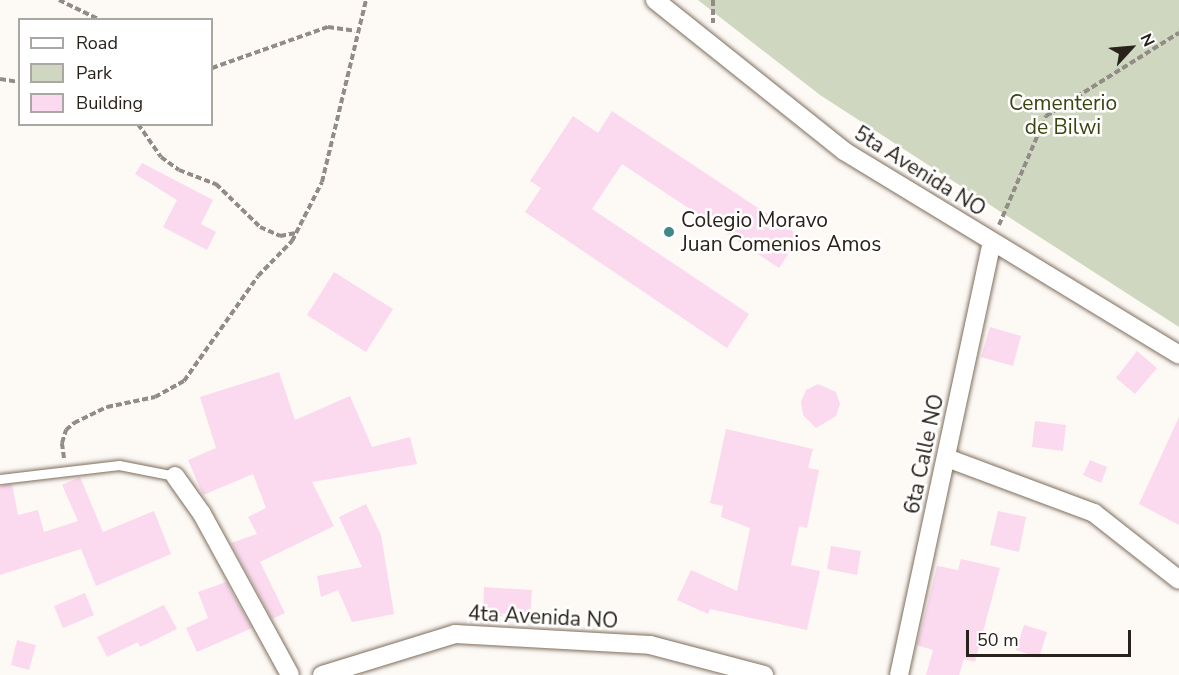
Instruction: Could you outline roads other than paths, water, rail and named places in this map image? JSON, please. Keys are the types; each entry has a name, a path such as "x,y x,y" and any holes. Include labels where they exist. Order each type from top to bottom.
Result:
{"street":[{"name":"5ta Avenida NO","path":"655,0 844,151 992,243 1076,290 1179,356"},
{"name":"6ta Calle NO","path":"899,675 992,243"},
{"path":"947,458 1094,513 1179,580"},
{"path":"175,476 202,514 290,675"},
{"name":"4ta Avenida NO","path":"322,675 455,634 650,645 764,675"}],"lane":[{"path":"0,479 119,465 175,476"}],"place":[{"name":"Colegio Moravo Juan Comenios Amos","path":"669,232"}],"park label":[{"name":"Cementerio de Bilwi","path":"1063,115"}]}
